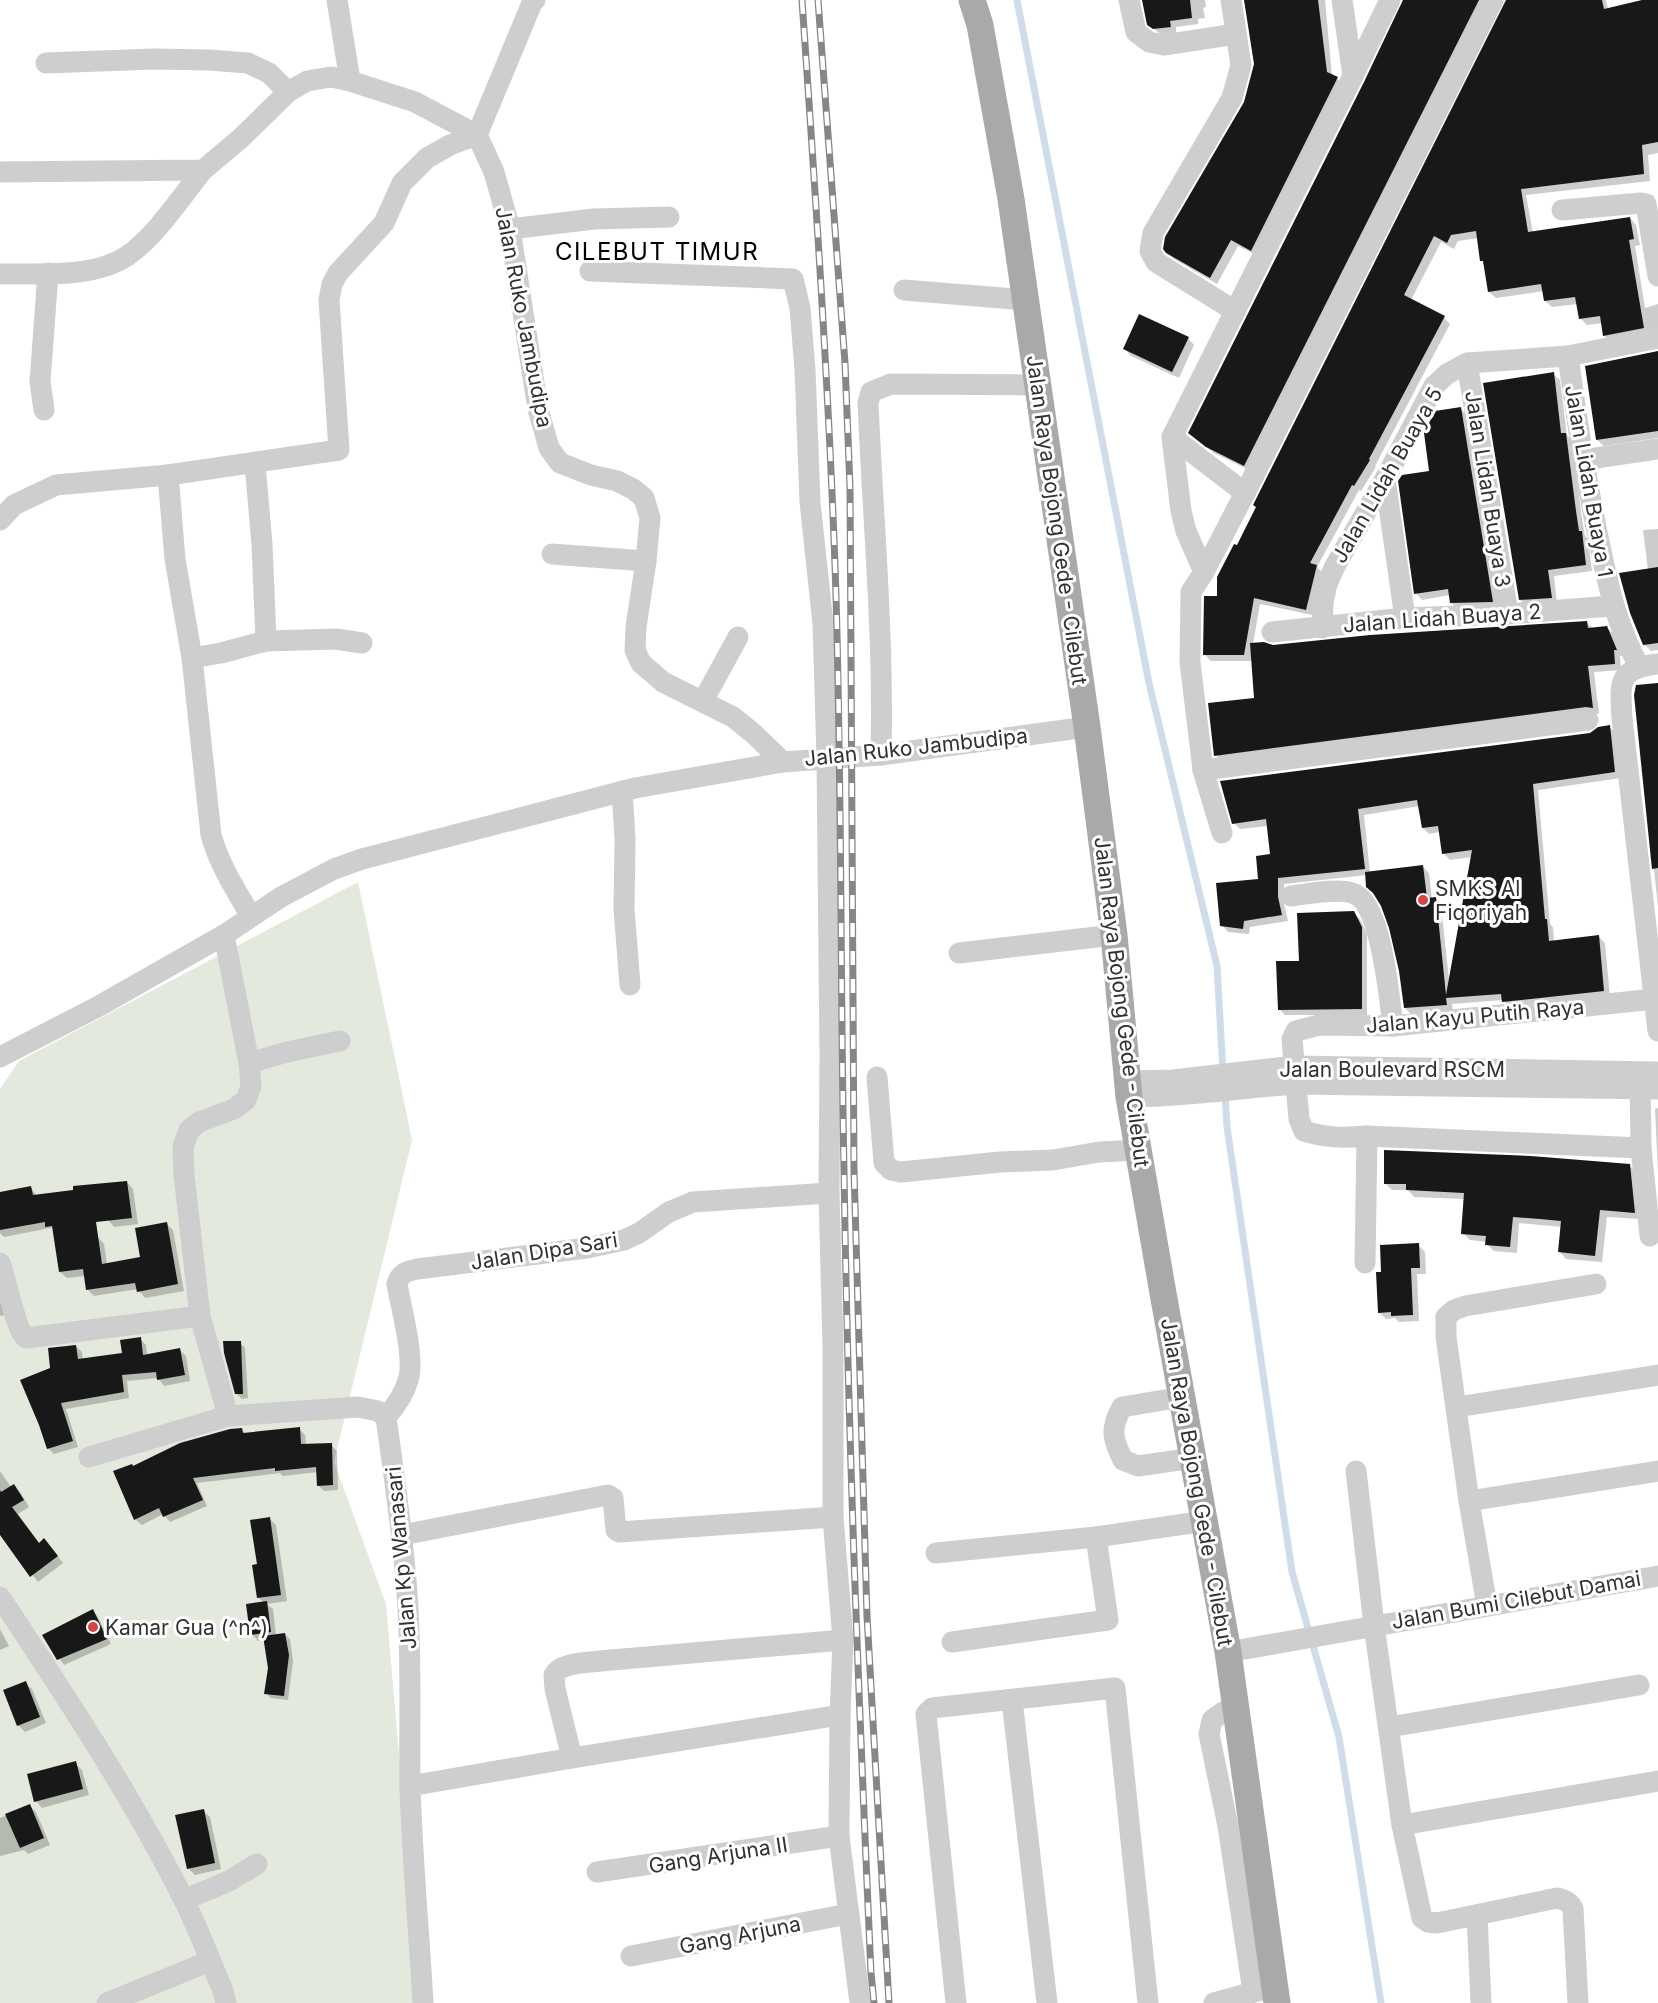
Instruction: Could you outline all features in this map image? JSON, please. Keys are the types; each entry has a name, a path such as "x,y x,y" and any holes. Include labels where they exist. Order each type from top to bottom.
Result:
{"main road":[{"name":"Jalan Raya Bojong Gede - Cilebut","path":"972,0 982,36 1011,199 1026,300 1036,385 1087,727 1114,935 1128,1089 1228,1652 1236,1709 1240,1825 1251,1907 1268,1994"}],"street":[{"path":"337,0 350,81"},
{"path":"0,520 14,505 56,485 168,475 339,450 329,300 332,284 338,273 384,224 402,183 427,158 450,145 477,135 535,0"},
{"path":"1128,0 1136,32 1149,42 1164,45 1236,34"},
{"path":"1231,0 1241,65 1232,98 1153,233 1150,251 1156,262 1235,311"},
{"path":"1342,0 1353,76"},
{"path":"1204,572 1186,531 1181,511 1172,437 1390,0"},
{"path":"1222,833 1203,770 1190,662 1191,592 1204,572 1245,493 1493,0"},
{"path":"46,63 154,59 248,63 268,73 288,92"},
{"path":"0,274 84,271 108,266 126,257 144,242 204,170 288,92 307,81 331,77 350,81 415,102 477,135"},
{"name":"Jalan Ruko Jambudipa","path":"477,135 494,172 510,229 538,409 549,448 560,463 591,475 617,481 644,498 650,518 635,650 641,663 652,674 680,691 733,717 783,762 881,755 1087,727"},
{"path":"0,172 204,170"},
{"path":"1562,210 1646,204 1658,276"},
{"path":"510,229 594,219 669,216"},
{"path":"590,272 793,279 800,308 810,501 823,624 827,759 833,1517 843,1640 839,1836 860,2003"},
{"path":"44,410 40,382 48,273"},
{"path":"904,290 1026,300"},
{"name":"Jalan Lidah Buaya 5","path":"1322,628 1323,602 1327,584 1345,546 1385,479 1434,386 1447,374 1467,363 1568,356 1658,338"},
{"name":"Jalan Lidah Buaya 1","path":"1568,356 1582,460 1612,606 1624,639 1648,665"},
{"name":"Jalan Lidah Buaya 3","path":"1467,363 1508,614"},
{"path":"881,755 881,652 868,403 871,392 891,384 1036,385"},
{"path":"1172,437 1245,493"},
{"path":"1582,460 1658,449"},
{"path":"255,464 262,544 266,641"},
{"path":"168,475 178,589 192,658 211,835 232,884 251,916"},
{"path":"1385,479 1405,618"},
{"path":"552,554 646,561"},
{"name":"Jalan Lidah Buaya 2","path":"1272,632 1405,618 1508,614 1612,606"},
{"path":"703,701 738,637"},
{"path":"192,658 266,641 336,639 362,643"},
{"path":"1648,665 1627,674 1620,686 1622,718 1649,874 1658,1031"},
{"path":"1203,770 1588,720"},
{"path":"0,1057 99,1006 334,869 362,859 622,791 783,762"},
{"path":"622,791 626,839 624,909 630,985"},
{"path":"1291,896 1339,892 1352,893 1362,898 1373,915 1382,951 1393,1026"},
{"path":"224,935 249,1063 251,1086 246,1100 234,1109 199,1122 189,1131 183,1147 184,1175 200,1316 228,1416"},
{"path":"959,953 1114,935"},
{"name":"Jalan Kayu Putih Raya","path":"1295,1075 1292,1039 1296,1031 1319,1025 1393,1026 1655,999"},
{"path":"249,1063 340,1041"},
{"path":"1295,1075 1299,1119 1304,1131 1322,1137 1366,1136 1641,1148"},
{"name":"Jalan Boulevard RSCM","path":"1128,1089 1173,1088 1295,1075 1649,1081"},
{"path":"876,1077 884,1163 891,1170 901,1172 1000,1162 1053,1160 1099,1152 1139,1150"},
{"path":"1649,1081 1641,1148 1650,1236"},
{"path":"1365,1263 1366,1136"},
{"name":"Jalan Dipa Sari","path":"386,1417 404,1391 409,1374 409,1358 397,1284 399,1277 403,1274 417,1269 587,1248 624,1240 639,1233 669,1212 693,1202 829,1193"},
{"path":"0,1263 18,1327 26,1338 200,1316"},
{"path":"1487,1606 1469,1501 1446,1337 1446,1317 1454,1310 1596,1284"},
{"path":"1457,1407 1658,1375"},
{"path":"1182,1397 1122,1407 1113,1424 1115,1442 1123,1460 1138,1466 1194,1458"},
{"path":"89,1457 228,1416 358,1407 378,1411 386,1417"},
{"name":"Jalan Kp Wanasari","path":"386,1417 408,1594 411,1670 410,1786 414,1888 423,2003"},
{"path":"1356,1471 1374,1625 1402,1825 1422,1918 1428,1922 1437,1923 1557,1898 1565,1900 1573,1909 1578,2003"},
{"path":"1469,1501 1658,1471"},
{"path":"402,1535 608,1496 614,1498 616,1530 619,1532 833,1517"},
{"path":"936,1553 1096,1537 1205,1521"},
{"path":"952,1642 1108,1620 1096,1537"},
{"name":"Jalan Bumi Cilebut Damai","path":"1228,1652 1658,1576"},
{"path":"0,1597 103,1756 184,1900 226,2003"},
{"path":"572,1758 555,1689 554,1675 559,1669 600,1661 843,1640"},
{"path":"1389,1727 1639,1685"},
{"path":"956,2003 926,1716 932,1708 1115,1688 1148,2003"},
{"path":"1012,1700 1047,2003"},
{"path":"410,1786 840,1715"},
{"path":"1402,1825 1658,1781"},
{"name":"Gang Arjuna II","path":"597,1872 839,1836"},
{"path":"184,1900 229,1881 257,1864"},
{"name":"Gang Arjuna","path":"631,1956 848,1914"},
{"path":"1477,1915 1481,2003"},
{"path":"107,2003 210,1961"},
{"path":"1214,2003 1268,1994"}],"shaded area":[{"path":"358,882 412,1140 334,1462 386,1604 414,1928 417,2003 0,2003 0,1089 19,1061"}],"building":[{"path":"1142,0 1190,0 1192,18 1170,21 1171,27 1153,29 1147,25"},
{"path":"1244,0 1318,0 1327,72 1338,77 1251,251 1231,240 1210,278 1166,253 1163,249 1165,237 1244,102 1254,64"},
{"path":"1403,0 1479,0 1244,466 1206,447 1188,433"},
{"path":"1506,0 1602,0 1604,9 1642,0 1658,0 1658,142 1642,145 1644,174 1521,189 1528,232 1630,217 1634,239 1629,240 1644,328 1603,336 1600,316 1579,319 1575,297 1544,301 1541,284 1488,292 1483,261 1480,261 1476,231 1451,235 1447,243 1434,236 1404,295 1445,316 1370,460 1354,486 1352,485 1310,563 1317,565 1306,610 1254,598 1244,655 1203,655 1204,596 1217,596 1217,577 1234,544 1237,545 1256,507 1253,505"},
{"path":"1139,314 1189,337 1172,372 1123,349"},
{"path":"1658,351 1658,431 1596,440 1585,366"},
{"path":"1554,372 1561,433 1566,433 1579,531 1582,531 1586,565 1548,570 1552,598 1519,600 1483,383"},
{"path":"1461,407 1493,602 1450,603 1448,589 1414,594 1398,481 1402,475 1429,471 1424,433 1435,411"},
{"path":"1658,567 1658,643 1643,645 1630,613 1619,573"},
{"path":"1587,621 1588,628 1607,626 1617,650 1614,650 1615,664 1588,666 1593,708 1586,707 1214,756 1208,703 1254,698 1250,643 1264,642 1273,645 1370,635"},
{"path":"1658,683 1658,868 1652,869 1634,695 1636,685"},
{"path":"1610,725 1615,772 1533,784 1549,941 1599,935 1604,991 1502,1002 1501,994 1446,998 1447,1005 1404,1008 1399,971 1389,928 1381,906 1366,887 1365,872 1423,865 1427,898 1436,897 1446,995 1472,850 1442,854 1438,826 1422,828 1417,800 1358,809 1365,869 1278,878 1278,897 1282,915 1244,921 1243,929 1220,926 1216,883 1258,879 1256,856 1270,854 1266,819 1232,824 1220,781 1590,733 1598,727"},
{"path":"1354,911 1362,927 1362,1009 1278,1010 1276,961 1299,961 1297,913"},
{"path":"1384,1150 1531,1156 1630,1164 1635,1213 1600,1210 1595,1256 1558,1252 1561,1221 1513,1217 1510,1247 1485,1245 1486,1236 1461,1234 1464,1193 1406,1190 1406,1184 1384,1184"},
{"path":"127,1181 132,1218 96,1222 102,1264 140,1257 135,1228 167,1222 178,1284 137,1292 135,1283 86,1290 83,1269 59,1272 52,1226 45,1227 45,1222 0,1230 0,1192 31,1186 33,1195 73,1190 73,1186"},
{"path":"1419,1243 1420,1268 1411,1268 1413,1315 1391,1316 1391,1312 1378,1313 1376,1272 1381,1272 1380,1245"},
{"path":"141,1337 143,1355 180,1348 185,1375 157,1380 156,1372 122,1375 124,1392 61,1403 73,1441 47,1449 20,1380 50,1368 48,1348 76,1345 78,1359 122,1353 120,1340"},
{"path":"223,1341 241,1341 243,1394 235,1394"},
{"path":"300,1427 301,1444 332,1443 333,1485 317,1486 316,1467 275,1471 275,1468 193,1478 203,1500 163,1517 159,1508 134,1520 113,1471 132,1464 133,1466 180,1443 230,1429 242,1428 243,1433"},
{"path":"14,1484 24,1500 12,1507 39,1543 44,1538 58,1556 30,1577 0,1535 0,1490 1,1492"},
{"path":"270,1517 281,1595 257,1598 252,1565 257,1564 250,1520"},
{"path":"267,1601 271,1632 250,1635 246,1604"},
{"path":"93,1609 107,1639 57,1660 42,1635"},
{"path":"285,1633 289,1655 284,1696 264,1694 268,1668 263,1636"},
{"path":"26,1681 40,1717 17,1726 3,1690"},
{"path":"76,1761 83,1789 34,1802 27,1774"},
{"path":"30,1804 44,1838 20,1848 5,1814"},
{"path":"204,1809 215,1863 187,1869 175,1815"}],"waterway":[{"path":"1017,0 1149,683 1217,966 1223,1072"},
{"path":"1225,1095 1227,1127 1292,1572 1339,1737 1381,2003"}],"railway":[{"path":"802,0 825,353 835,565 848,1371 862,1772 874,2003"},
{"path":"818,0 845,363 850,488 854,1170 867,1616 889,2003"}],"place":[{"name":"SMKS Al Fiqoriyah","path":"1423,900"},
{"name":"Kamar Gua (^n^)","path":"93,1627"}],"district":[{"name":"CILEBUT TIMUR","path":"657,251"}]}
